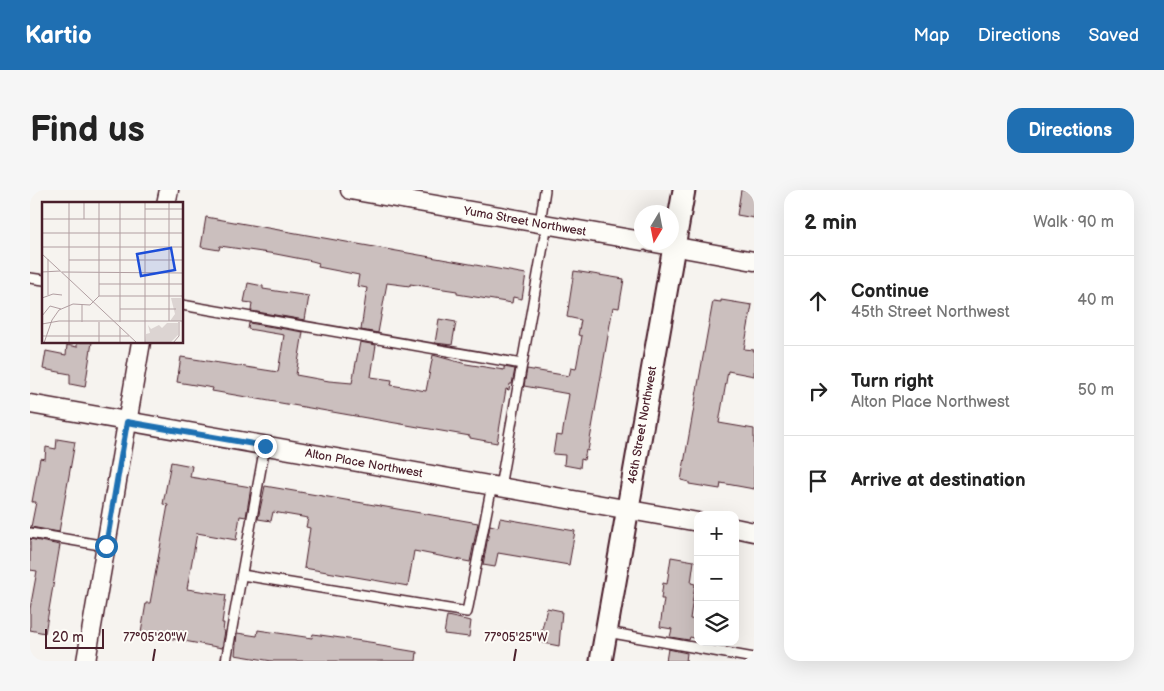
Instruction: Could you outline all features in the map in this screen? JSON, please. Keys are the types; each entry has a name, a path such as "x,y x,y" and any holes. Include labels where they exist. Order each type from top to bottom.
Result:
{"street":[{"name":"Yuma Street Northwest","path":"350,190 634,240"},
{"name":"46th Street Northwest","path":"679,218 684,190"},
{"path":"679,248 754,261"},
{"name":"46th Street Northwest","path":"601,661 673,250"},
{"path":"86,661 141,344"},
{"name":"Alton Place Northwest","path":"30,404 694,521"},
{"path":"739,529 754,532"}],"lane":[{"path":"242,575 467,612 522,364 543,224 546,190"},
{"path":"184,305 522,364"},
{"path":"226,661 265,446"},
{"path":"30,533 106,546"},
{"path":"606,632 754,658"}],"building":[{"path":"741,190 754,190 754,218 737,215"},
{"path":"206,217 526,274 522,299 513,297 512,303 457,294 457,291 410,284 410,286 387,283 378,333 361,330 367,288 357,286 359,275 318,267 319,263 276,254 220,246 219,250 201,247"},
{"path":"574,271 624,279 619,308 613,307 588,451 586,450 584,460 581,459 580,468 564,465 565,455 553,454 556,435 562,436 569,394 524,386 527,369 569,376 571,368 576,369 582,336 578,335 581,320 567,317"},
{"path":"248,283 263,286 263,289 309,296 305,320 251,311 252,303 244,302"},
{"path":"721,300 752,305 744,349 754,350 754,376 728,371 719,423 754,429 754,489 721,483 720,489 689,484 689,482 681,480 713,301 721,302"},
{"path":"439,319 456,322 452,345 435,343"},
{"path":"249,323 303,332 296,375 329,381 352,383 360,342 376,345 371,377 392,380 391,385 426,391 433,355 466,364 504,370 504,367 515,369 512,384 510,384 509,390 506,389 497,443 470,438 470,436 212,391 213,388 177,382 181,357 278,372 284,335 248,329"},
{"path":"77,344 92,344 85,387 70,384 70,374 43,369 46,351 66,355 67,345 77,347"},
{"path":"57,439 75,442 59,532 31,527 36,502 32,502 40,458 45,459 46,447 56,449"},
{"path":"171,462 192,466 190,477 251,487 246,517 240,516 236,540 197,533 187,589 226,595 222,623 224,623 223,631 225,631 222,648 141,633 146,603 150,603 168,505 163,504"},
{"path":"265,486 478,523 470,562 414,551 408,586 304,568 310,528 306,527 308,518 273,512 271,521 258,519"},
{"path":"500,518 575,531 569,565 498,553 495,567 483,565 490,525 498,527"},
{"path":"30,539 60,545 45,633 30,630 30,609 37,571 30,570"},
{"path":"671,557 694,561 691,583 694,584 694,591 690,619 694,620 694,638 690,637 689,640 670,637 672,629 660,627 664,599 661,599 663,583 667,584"},
{"path":"547,608 562,611 559,646 539,642"},
{"path":"447,616 471,621 469,637 444,634"},
{"path":"258,630 312,638 313,634 376,643 375,645 417,652 416,661 272,661 235,655 237,633 257,636"},
{"path":"668,649 687,653 686,661 666,661"}],"route":[{"path":"106,546 127,422 265,446"}]}
